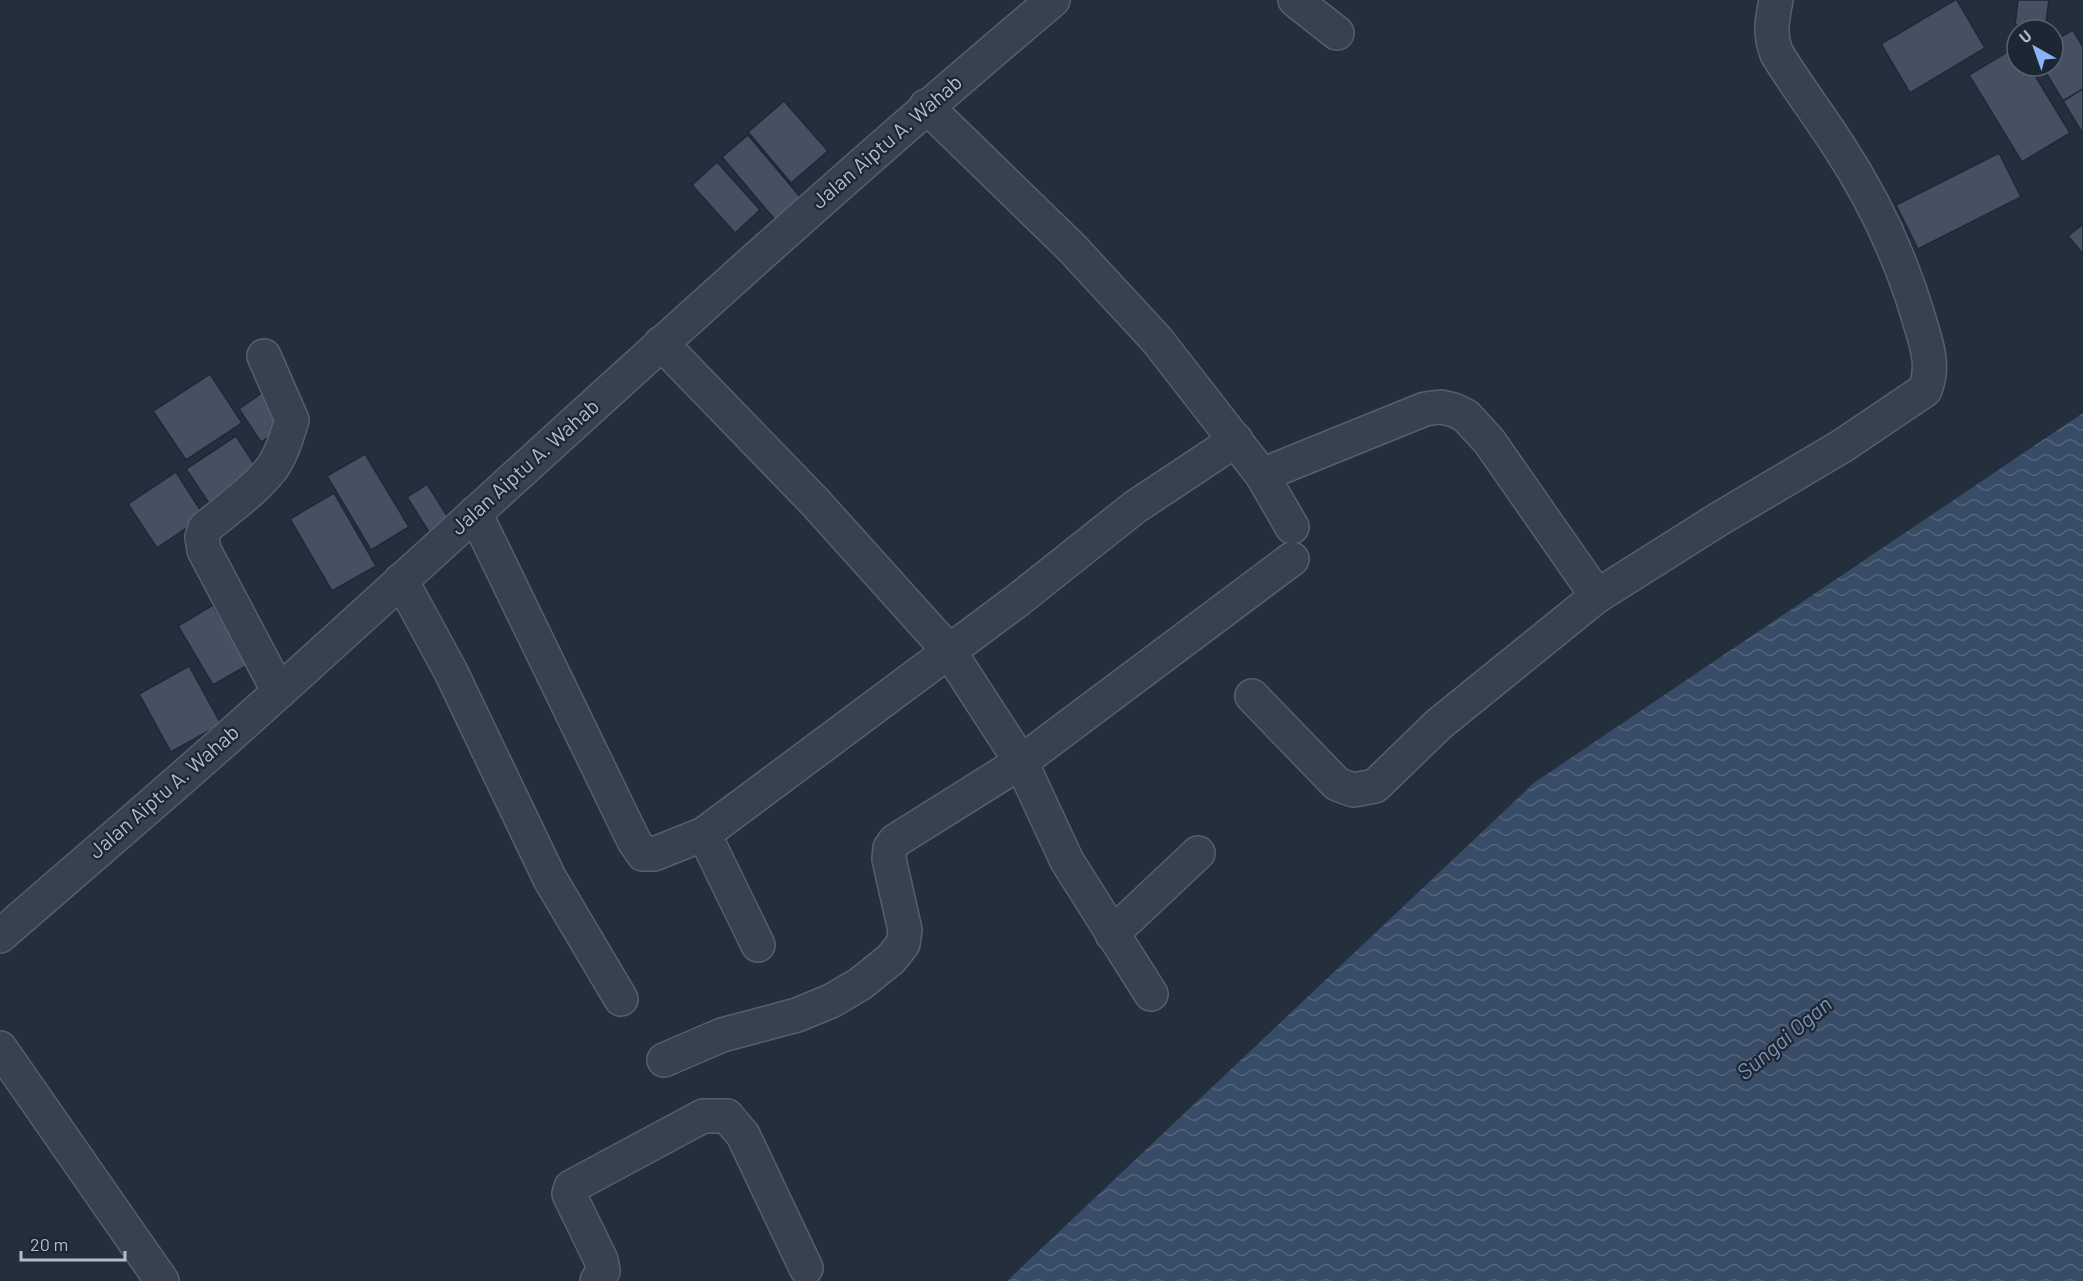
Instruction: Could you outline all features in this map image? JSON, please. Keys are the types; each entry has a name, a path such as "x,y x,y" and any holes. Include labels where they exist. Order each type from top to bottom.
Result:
{"street":[{"name":"Jalan Aiptu A. Wahab","path":"0,936 279,692 661,343 926,106 1053,0"},
{"path":"1295,0 1337,33"},
{"path":"1252,696 1337,784 1353,790 1376,786 1439,724 1597,596 1719,519 1842,446 1925,390 1929,379 1928,351 1908,282 1869,197 1839,146 1782,62 1771,40 1776,0"},
{"path":"926,106 1072,248 1157,340 1262,475 1292,527"},
{"path":"661,343 814,501 949,651 1021,762 1067,861 1151,994"},
{"path":"264,356 292,420 285,443 273,466 256,485 205,528 202,537 204,550 279,692"},
{"path":"1262,475 1425,409 1441,407 1454,410 1466,416 1490,441 1597,596"},
{"path":"475,513 639,847 644,854 654,854 704,834 1018,600 1135,507 1236,440"},
{"path":"664,1060 722,1035 797,1015 831,1001 860,984 891,959 903,944 905,930 889,859 890,848 895,841 1021,762 1292,559"},
{"path":"401,580 451,672 550,879 621,999"},
{"path":"704,834 758,945"},
{"path":"1112,934 1198,853"},
{"path":"0,1048 162,1281"},
{"path":"597,1281 603,1271 601,1260 569,1194 571,1187 703,1116 727,1116 742,1135 806,1268"}],"water":[{"name":"Sungai Ogan","path":"2083,413 2083,1281 1007,1281 1535,782"}],"building":[{"path":"1955,0 1985,48 1910,93 1881,44"},
{"path":"2018,0 2049,0 2047,18 2016,18"},
{"path":"2073,30 2083,47 2083,89 2063,101 2049,78 2065,78 2065,34"},
{"path":"2005,53 2005,78 2036,78 2070,133 2022,162 1969,75"},
{"path":"2083,89 2083,134 2063,101"},
{"path":"784,101 828,151 791,183 748,132"},
{"path":"748,135 807,205 781,227 722,157"},
{"path":"1999,153 2021,197 1918,249 1896,205"},
{"path":"717,162 760,210 735,233 692,185"},
{"path":"2083,224 2083,254 2068,236"},
{"path":"210,374 242,423 186,460 153,411"},
{"path":"266,390 288,424 261,442 239,409"},
{"path":"236,436 262,476 213,509 186,469"},
{"path":"365,454 409,527 371,550 327,476"},
{"path":"176,472 204,516 157,548 128,504"},
{"path":"427,484 449,519 429,532 407,497"},
{"path":"334,493 376,566 332,591 290,519"},
{"path":"213,605 248,665 213,685 178,626"},
{"path":"189,666 221,724 171,752 139,694"}]}
